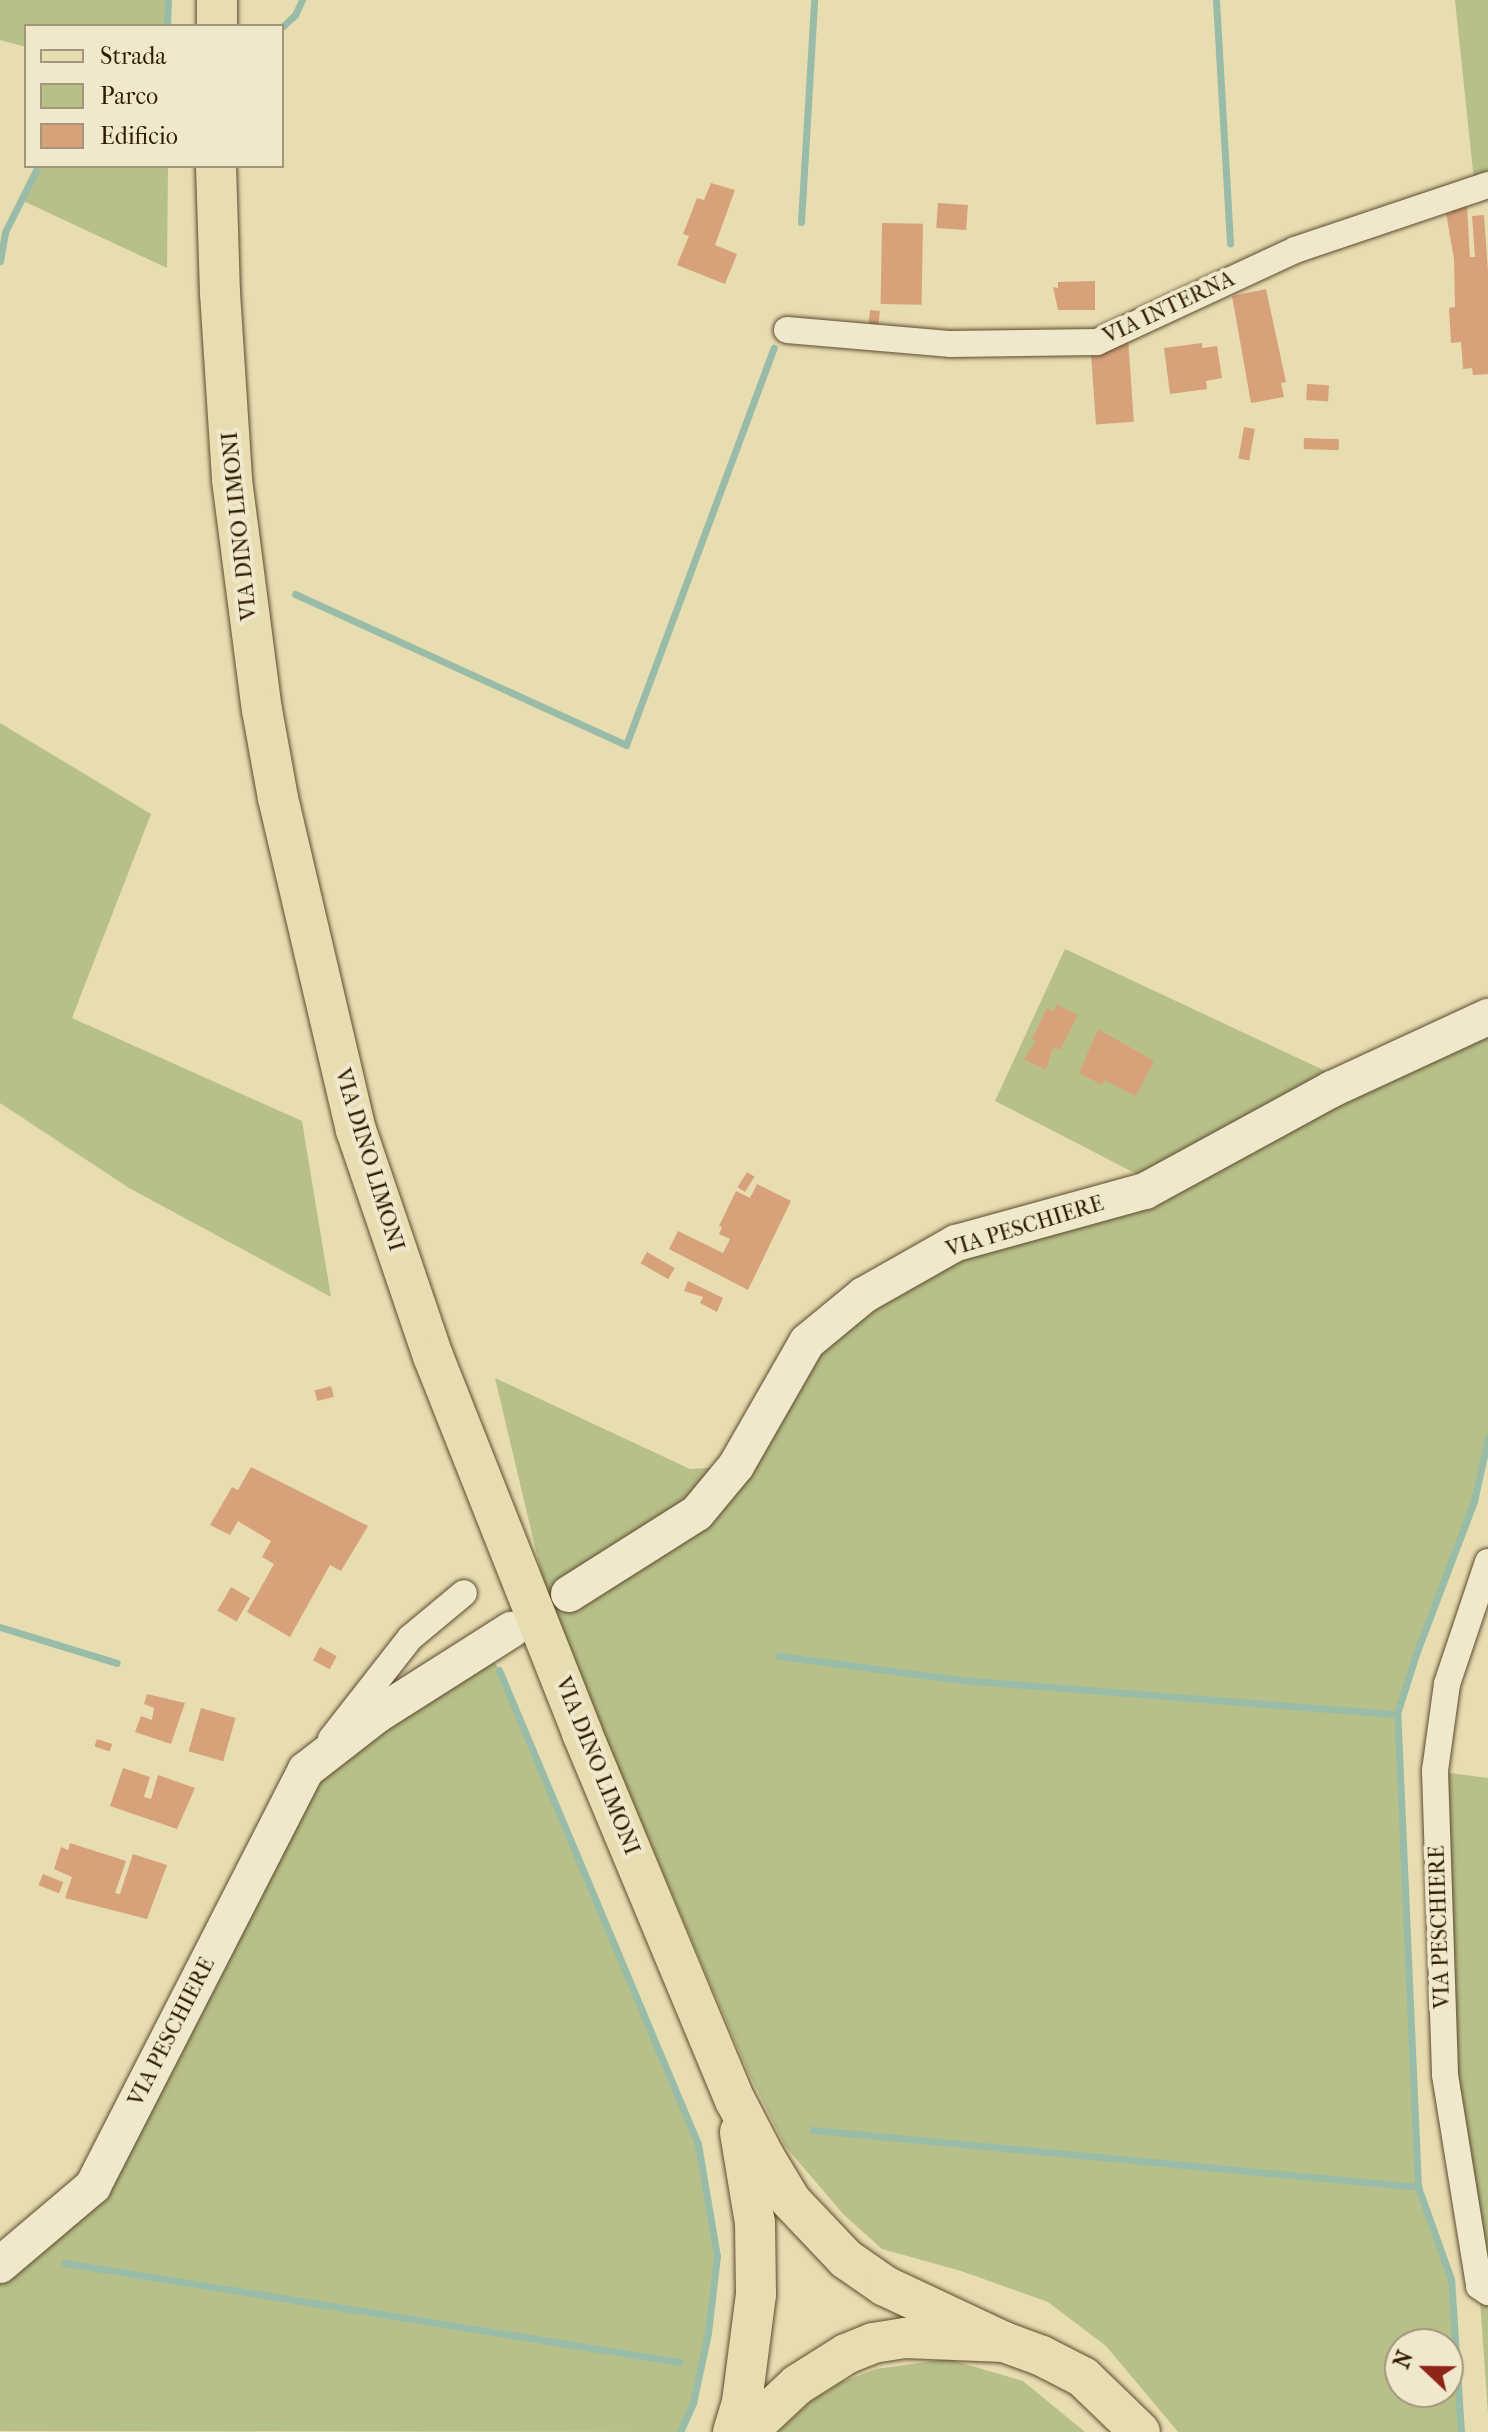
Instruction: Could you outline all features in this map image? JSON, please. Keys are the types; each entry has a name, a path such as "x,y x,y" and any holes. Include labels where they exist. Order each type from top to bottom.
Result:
{"main road":[{"path":"217,0 217,24"},
{"name":"VIA DINO LIMONI","path":"216,168 220,293 232,480 262,710 309,940 356,1130 433,1356 497,1522 735,2100"},
{"path":"735,2100 791,2201 846,2259 885,2286 1083,2377 1140,2432"},
{"path":"733,2432 742,2402 756,2294 755,2223 735,2100"},
{"path":"747,2432 797,2385 846,2354 873,2343 905,2338 1004,2342"}],"street":[{"name":"VIA INTERNA","path":"787,330 951,344 1097,342 1295,250 1488,185"},
{"name":"VIA PESCHIERE","path":"569,1594 697,1513 736,1466 807,1342 864,1295 956,1243 1145,1191 1332,1089 1488,1017"},
{"name":"VIA PESCHIERE","path":"1488,1562 1447,1684 1435,1771 1445,2075 1479,2286 1488,2292"},
{"name":"VIA PESCHIERE","path":"0,2265 93,2186 306,1770 410,1638 464,1593"},
{"name":"VIA PESCHIERE","path":"306,1770 377,1715 511,1630"}],"green space":[{"path":"0,0 168,0 167,24 24,24 24,46 0,40"},
{"path":"1455,0 1488,0 1488,185 1475,190"},
{"path":"37,168 168,168 167,268 19,199"},
{"path":"0,723 151,814 72,1018 302,1121 331,1297 129,1188 0,1103"},
{"path":"1065,949 1349,1082 1488,1017 1488,1438 1474,1501 1416,1654 1397,1714 1418,2187 1451,2279 1454,2328 1384,2328 1384,2408 1459,2408 1461,2432 1178,2432 1106,2346 1048,2302 961,2271 882,2249 844,2215 785,2146 749,2074 549,1606 495,1378 690,1469 736,1466 864,1295 1156,1184 995,1101"},
{"path":"485,1645 499,1670 698,2144 717,2256 708,2333 693,2403 680,2432 0,2431 0,2265 93,2186 306,1770"},
{"path":"1435,1771 1488,1778 1488,2414 1479,2286 1445,2075"},
{"path":"948,2359 1023,2381 1085,2432 778,2432 811,2401 842,2382 876,2369"}],"building":[{"path":"711,183 735,190 715,245 737,254 725,284 677,265 689,236 683,234 697,198 704,200"},
{"path":"938,203 968,205 966,230 936,228"},
{"path":"1467,207 1470,257 1475,257 1472,216 1484,215 1488,271 1488,374 1473,375 1472,368 1463,369 1461,342 1451,343 1449,308 1455,307 1454,259 1446,213 1451,213 1450,208"},
{"path":"882,223 923,224 922,305 881,304"},
{"path":"1095,281 1095,310 1058,310 1053,287 1058,288 1058,282"},
{"path":"1266,289 1286,382 1281,383 1284,397 1251,403 1232,296"},
{"path":"870,310 880,311 878,327 868,326"},
{"path":"1128,338 1134,422 1096,424 1090,341"},
{"path":"1202,343 1202,348 1217,346 1222,378 1206,381 1207,389 1170,394 1164,348"},
{"path":"1307,384 1329,385 1328,401 1306,400"},
{"path":"1244,427 1255,429 1249,460 1238,459"},
{"path":"1304,438 1339,439 1339,450 1304,449"},
{"path":"1057,1005 1078,1015 1060,1050 1053,1047 1046,1070 1024,1059 1036,1041 1032,1039 1047,1008 1054,1011"},
{"path":"1098,1029 1154,1061 1136,1096 1104,1080 1102,1085 1079,1073"},
{"path":"747,1172 755,1177 745,1192 737,1187"},
{"path":"757,1184 791,1201 748,1290 669,1249 678,1231 723,1253 730,1239 719,1234 722,1227 719,1226 736,1191 750,1198"},
{"path":"647,1252 675,1268 668,1279 640,1263"},
{"path":"688,1281 723,1298 717,1312 700,1303 703,1297 684,1291"},
{"path":"331,1386 334,1397 317,1401 315,1390"},
{"path":"251,1467 368,1526 341,1571 330,1565 290,1637 247,1612 274,1564 262,1557 271,1541 238,1521 230,1535 210,1525 232,1487 238,1490"},
{"path":"231,1587 250,1598 237,1621 218,1610"},
{"path":"320,1647 337,1656 330,1669 313,1660"},
{"path":"147,1694 185,1703 171,1744 135,1732 141,1716 152,1720 154,1708 144,1704"},
{"path":"201,1708 236,1718 223,1761 189,1751"},
{"path":"97,1739 112,1744 110,1752 95,1747"},
{"path":"123,1768 150,1777 144,1797 151,1799 158,1775 195,1788 177,1829 110,1806"},
{"path":"70,1843 126,1861 115,1893 120,1894 133,1854 167,1865 147,1919 65,1898 72,1877 54,1869 61,1847 68,1850"},
{"path":"43,1874 63,1882 59,1893 39,1885"}],"waterway":[{"path":"167,24 168,0"},
{"path":"284,25 295,15 302,0"},
{"path":"801,222 814,0"},
{"path":"1216,0 1230,244"},
{"path":"0,261 5,232 37,168"},
{"path":"295,594 626,745 774,348"},
{"path":"1461,2432 1451,2279 1418,2187 1397,1714 1416,1654 1474,1501 1488,1438"},
{"path":"0,1627 117,1663"},
{"path":"779,1656 961,1680 1397,1714"},
{"path":"499,1670 698,2144 717,2256 708,2333 693,2403 680,2432"},
{"path":"813,2130 1418,2187"},
{"path":"65,2263 679,2362"}]}
